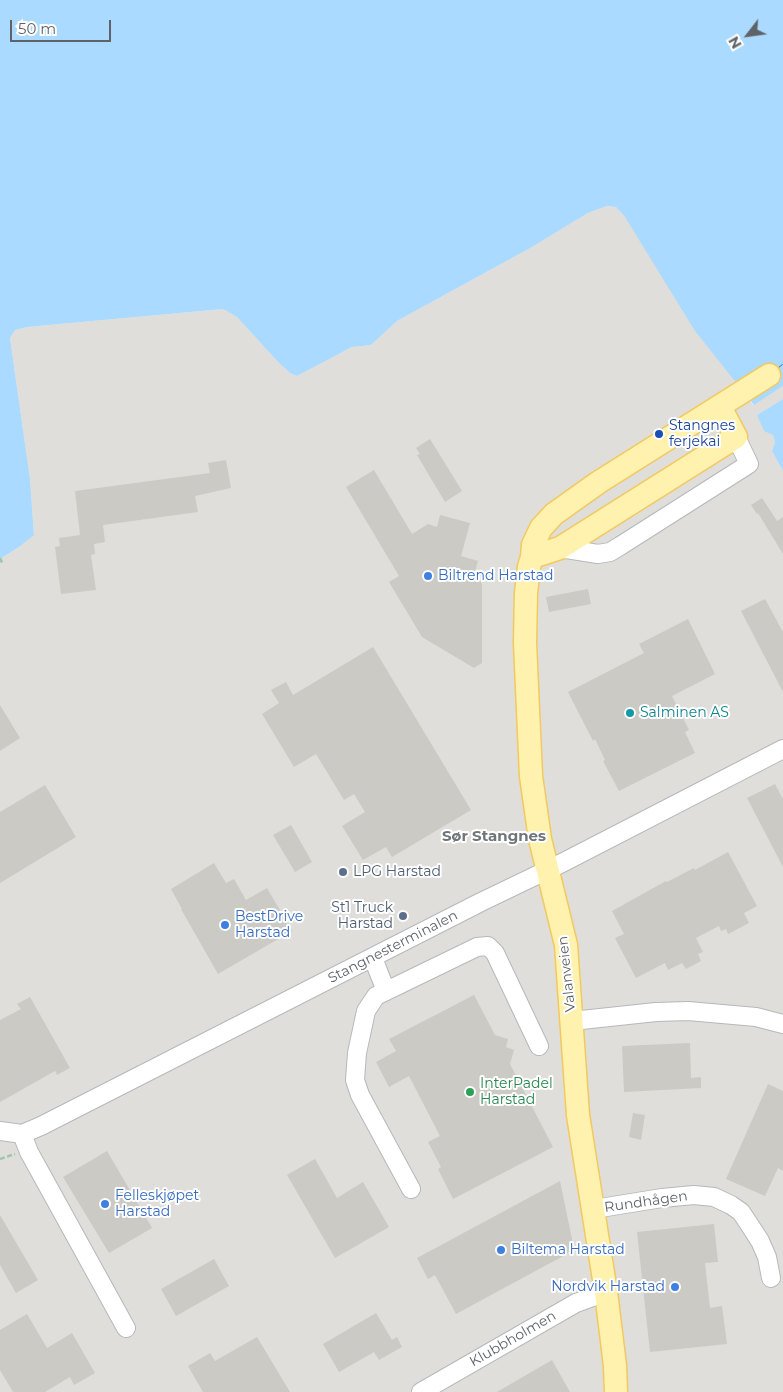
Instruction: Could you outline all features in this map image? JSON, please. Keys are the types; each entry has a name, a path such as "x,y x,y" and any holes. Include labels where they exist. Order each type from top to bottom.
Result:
{"main road":[{"name":"Valanveien","path":"616,1392 615,1366 606,1292 578,1115 566,945 540,839 535,806 529,742 525,643 526,593 529,567 533,545 541,528 554,514 599,482 770,375"},
{"path":"532,557 560,548 736,437 728,402"}],"street":[{"path":"560,548 598,554 610,552 620,546 749,464 736,437"},
{"name":"Stangnesterminalen","path":"22,1134 548,870 783,749"},
{"path":"411,1189 360,1095 354,1080 357,1053 366,1011 376,996 477,947 488,946 495,953 539,1046"},
{"path":"373,958 386,991"},
{"path":"572,1021 656,1012 688,1011 756,1017 783,1024"},
{"path":"0,1131 22,1134 33,1160 126,1328"},
{"name":"Rundhågen","path":"594,1209 670,1197 694,1195 714,1197 731,1204 741,1212 760,1241 771,1278"},
{"name":"Klubbholmen","path":"421,1392 576,1303 606,1292"}],"path":[{"path":"0,558 3,564"}],"shaded area":[{"path":"607,206 616,207 625,217 753,405 783,386 783,399 757,415 773,435 775,442 772,451 783,471 783,1392 0,1392 0,559 19,547 34,534 30,479 10,338 15,330 27,327 223,309 237,317 279,363 290,373 297,376 352,347 371,345 397,321 532,247 588,213"}],"water":[{"path":"0,0 783,0 783,386 754,405 695,331 625,217 616,207 607,206 588,213 532,247 397,321 371,345 352,347 297,376 290,373 279,363 237,317 223,309 27,327 15,330 10,338 30,479 34,535 0,559"},
{"path":"783,399 783,471 772,451 775,442 773,435 764,431 757,415"}],"building":[{"path":"430,439 462,491 445,502 417,455 420,454 416,448"},
{"path":"226,460 231,488 195,496 198,512 103,525 105,542 94,544 95,554 91,555 96,590 61,594 55,547 60,546 59,538 80,535 75,491 210,473 208,463"},
{"path":"374,470 412,534 428,524 437,527 440,515 470,523 461,556 478,561 475,572 482,584 482,663 474,668 422,637 389,582 399,576 346,487"},
{"path":"762,498 777,521 783,517 783,554 751,505"},
{"path":"588,589 591,604 549,612 546,597"},
{"path":"765,599 783,632 783,692 741,611"},
{"name":"Salminen AS","path":"688,619 715,674 672,696 689,730 685,732 695,753 619,791 603,761 605,760 595,739 593,741 568,692 644,653 639,644"},
{"path":"373,647 471,810 392,857 386,847 363,860 342,826 365,812 354,794 344,800 316,754 294,767 262,714 279,703 271,690 286,682 293,695"},
{"path":"0,705 20,738 0,751"},
{"path":"775,784 783,799 783,867 747,798"},
{"path":"45,785 76,837 0,883 0,812"},
{"path":"291,825 312,862 295,872 273,835"},
{"path":"728,852 757,906 744,913 749,923 728,934 726,929 721,931 719,926 696,938 703,952 698,954 701,961 686,969 682,963 668,970 665,963 636,978 615,938 624,934 612,911 666,881 694,868 695,870"},
{"path":"214,863 226,883 234,879 246,900 267,888 292,931 218,974 171,889"},
{"path":"474,995 495,1035 508,1039 506,1047 514,1050 510,1064 553,1147 453,1199 438,1169 441,1167 428,1142 440,1136 409,1076 389,1087 376,1062 396,1051 389,1039"},
{"path":"30,997 70,1068 57,1075 55,1071 0,1102 0,1020 21,1009 17,1004"},
{"path":"690,1043 691,1078 701,1077 701,1088 624,1092 622,1046"},
{"path":"768,1084 783,1091 783,1171 778,1168 765,1196 726,1179"},
{"path":"633,1113 645,1115 641,1140 629,1137"},
{"path":"107,1151 152,1228 109,1253 63,1177"},
{"path":"315,1159 337,1198 363,1182 389,1227 335,1258 287,1175"},
{"path":"560,1181 573,1244 567,1254 456,1314 435,1275 428,1279 417,1258"},
{"path":"0,1215 38,1280 16,1293 0,1265"},
{"path":"714,1224 718,1262 705,1263 710,1308 722,1306 727,1344 650,1352 637,1232"},
{"path":"214,1259 229,1286 176,1316 161,1289"},
{"path":"376,1313 392,1340 397,1337 402,1347 379,1360 374,1352 339,1372 323,1344"},
{"path":"27,1314 47,1348 72,1333 95,1373 74,1385 70,1377 45,1392 13,1392 0,1370 0,1330"},
{"path":"257,1337 290,1392 203,1392 188,1366 210,1353 215,1361"},
{"path":"552,1360 570,1392 497,1392"}],"ferry route":[{"path":"778,368 783,364"}],"place":[{"name":"Stangnes ferjekai","path":"659,434"},
{"name":"Biltrend Harstad","path":"428,576"},
{"name":"Salminen AS","path":"630,713"},
{"name":"LPG Harstad","path":"343,872"},
{"name":"St1 Truck Harstad","path":"403,916"},
{"name":"BestDrive Harstad","path":"225,925"},
{"name":"InterPadel Harstad","path":"470,1092"},
{"name":"Felleskjøpet Harstad","path":"105,1204"},
{"name":"Biltema Harstad","path":"501,1250"},
{"name":"Nordvik Harstad","path":"675,1287"}],"district":[{"name":"Sør Stangnes","path":"494,837"}]}
